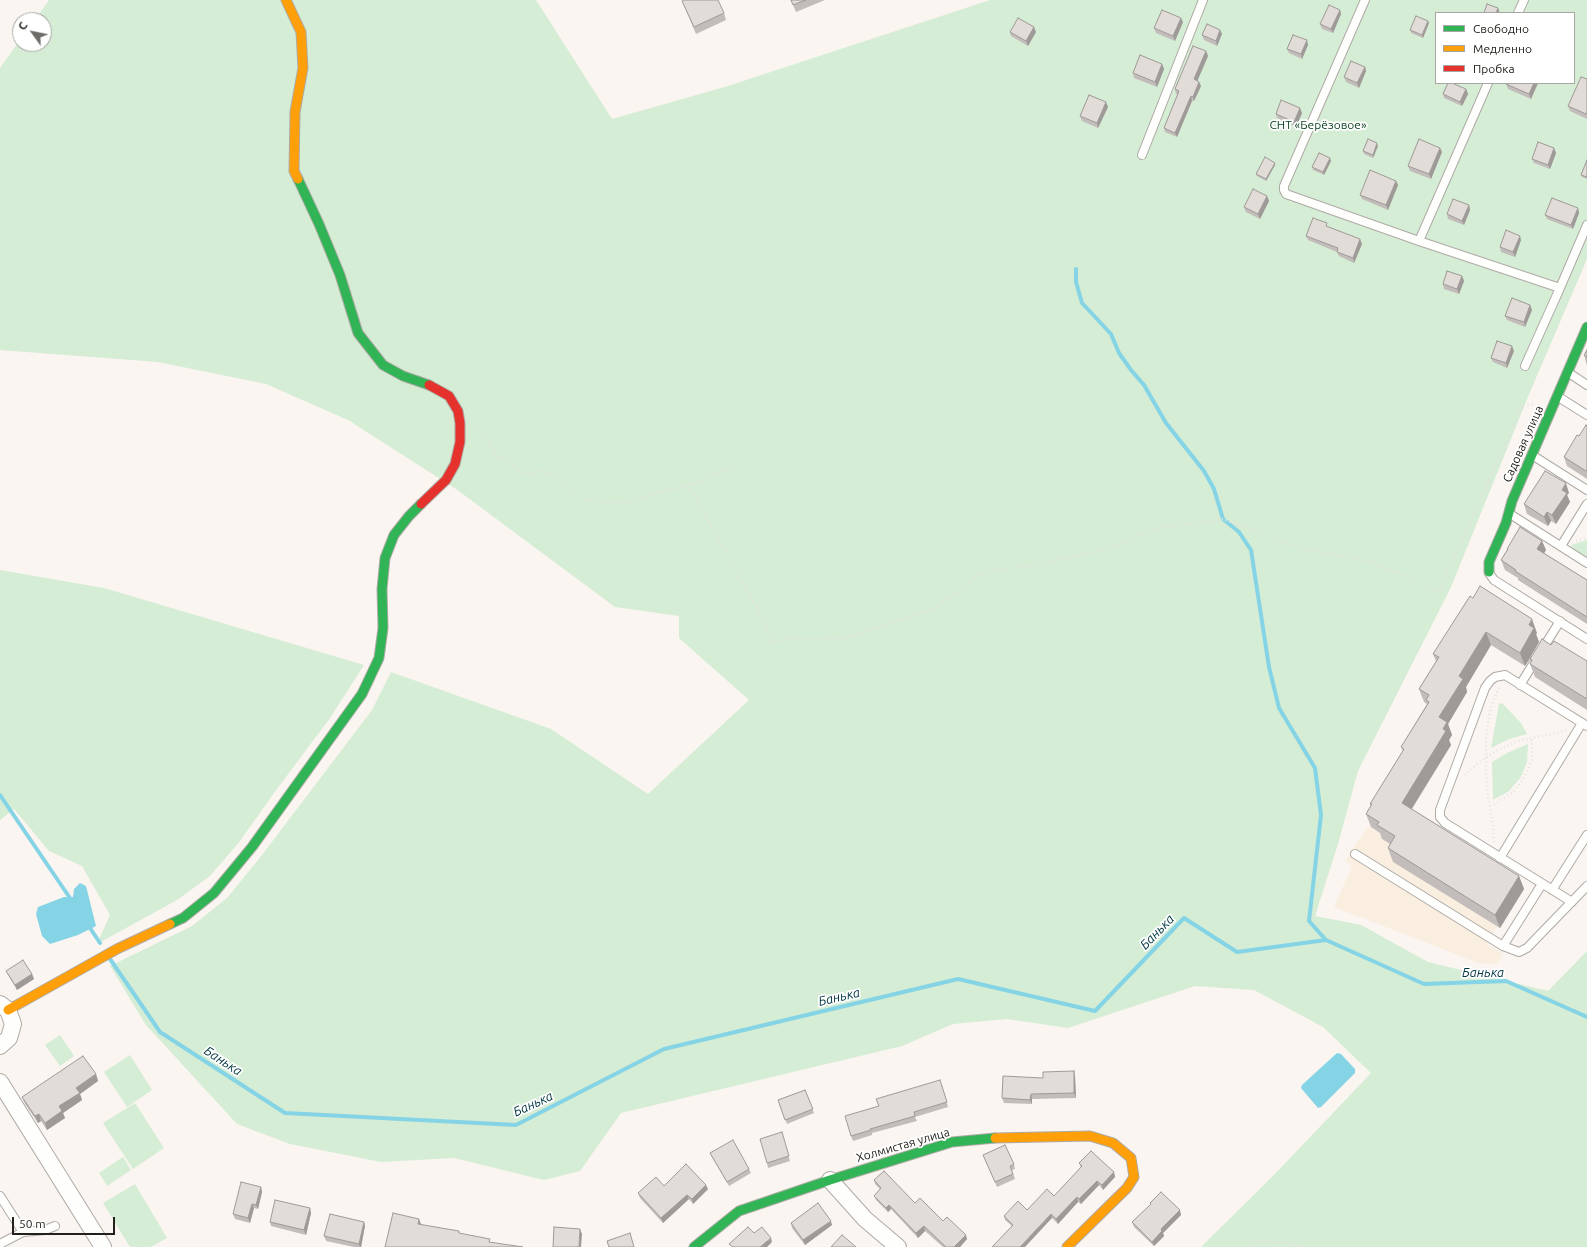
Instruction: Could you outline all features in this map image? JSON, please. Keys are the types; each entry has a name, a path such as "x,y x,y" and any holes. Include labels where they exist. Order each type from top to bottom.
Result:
{"street":[{"path":"0,1046 10,1038 12,1031 12,1018 4,1007 117,949 183,918 214,893 252,847 362,694 379,658 383,628 382,590 385,558 394,534 409,516 446,480 455,464 460,442 460,423 458,411 449,396 430,385 403,376 383,365 358,333 340,275 319,224 294,172 295,112 303,68 301,32 286,0"},
{"name":"Садовая улица","path":"1489,572 1489,562 1506,523 1512,501 1587,327"},
{"path":"0,1082 103,1247"},
{"name":"Холмистая улица","path":"694,1247 739,1211 830,1180 952,1142 1013,1137 1090,1136 1113,1143 1132,1158 1134,1177 1127,1188 1067,1247"},
{"path":"830,1180 865,1219 898,1247"}],"lane":[{"path":"1142,155 1203,0"},
{"path":"1365,0 1284,186 1284,190 1289,196 1560,288"},
{"path":"1518,12 1524,0"},
{"path":"1419,241 1488,84"},
{"path":"1525,366 1587,224"},
{"path":"1568,372 1587,385"},
{"path":"1557,396 1587,415"},
{"path":"1532,455 1587,490"},
{"path":"1561,546 1587,504"},
{"path":"1509,513 1587,562"},
{"path":"1489,572 1494,580 1587,639"},
{"path":"1520,685 1560,621"},
{"path":"1500,858 1584,724 1505,675 1495,677 1485,688 1440,810 1440,817 1445,824 1492,852 1500,858 1572,902"},
{"path":"1552,890 1587,835"},
{"path":"1355,854 1503,946 1519,952 1527,948 1587,886"},
{"path":"1503,946 1542,884"},
{"path":"0,1196 23,1232"},
{"path":"0,1244 23,1232 45,1230 55,1226"}],"path":[{"path":"688,485 768,628 773,642 785,639 815,640 845,638 936,608 984,571 1030,566 1099,552 1160,528 1224,519 1307,550 1370,561 1439,592 1523,404 1536,404 1551,410"},
{"path":"460,423 471,424 483,434 496,454 527,474 544,471 557,478 573,492 588,501 622,503 688,485 742,463"},
{"path":"1492,852 1495,839 1490,806 1486,758 1486,733 1492,704 1505,675"},
{"path":"1462,777 1498,750 1517,741 1558,733 1584,724"},
{"path":"1490,806 1513,792 1524,778 1532,759 1532,738"},
{"path":"1248,1247 1259,1241 1285,1242 1303,1247"}],"shaded area":[{"path":"1368,826 1384,836 1382,839 1507,917 1500,928 1497,927 1487,944 1503,954 1497,964 1479,963 1334,907 1352,866 1345,861"}],"green space":[{"name":"СНТ «Берёзовое»","path":"49,0 536,0 612,119 728,86 990,0 1587,0 1587,259 1530,392 1451,587 1358,771 1338,844 1315,916 1361,925 1428,962 1548,991 1587,951 1587,1247 1201,1247 1275,1174 1371,1073 1323,1027 1254,990 1195,986 1068,1028 1007,1019 953,1024 902,1046 621,1113 580,1171 544,1180 454,1158 381,1162 290,1144 237,1124 146,1025 110,966 192,926 227,898 262,855 372,710 391,672 551,729 648,794 749,700 679,638 679,616 615,607 456,489 348,420 266,384 158,362 0,350 0,68 12,51 52,52 52,12 41,12"},
{"path":"1587,540 1587,558 1573,549 1571,545"},
{"path":"0,570 104,588 364,665 330,718 240,841 210,876 177,900 97,944 110,915 82,866 49,851 14,809 0,820"},
{"path":"1502,703 1521,723 1527,734 1509,739 1491,748 1499,704"},
{"path":"1528,744 1527,762 1521,777 1509,791 1493,800 1492,762 1509,752"},
{"path":"60,1035 74,1056 60,1066 45,1045"},
{"path":"130,1055 152,1090 127,1107 104,1072"},
{"path":"135,1103 164,1148 133,1169 103,1123"},
{"path":"123,1157 131,1170 107,1186 99,1173"},
{"path":"135,1184 167,1238 151,1247 130,1247 103,1203"}],"water":[{"path":"80,883 86,886 96,926 78,935 50,944 42,936 36,914 38,907 64,897 73,897 74,889"},
{"path":"1337,1053 1341,1054 1355,1069 1355,1073 1321,1107 1318,1108 1301,1088 1302,1085"}],"building":[{"path":"718,0 724,13 694,27 682,1"},
{"path":"791,0 806,0 793,5"},
{"path":"1487,4 1498,8 1496,12 1484,12"},
{"path":"1329,5 1340,10 1331,29 1320,24"},
{"path":"1162,10 1181,18 1173,36 1154,28"},
{"path":"1416,16 1428,21 1422,35 1410,30"},
{"path":"1018,18 1034,27 1026,41 1010,32"},
{"path":"1207,24 1220,30 1216,41 1202,35"},
{"path":"1293,35 1307,40 1301,54 1287,49"},
{"path":"1193,46 1206,51 1194,79 1199,82 1193,97 1191,96 1175,133 1164,128 1179,91 1175,89"},
{"path":"1140,55 1162,64 1155,82 1133,73"},
{"path":"1351,61 1365,67 1357,83 1344,77"},
{"path":"1581,77 1587,79 1586,114 1568,106"},
{"path":"1448,84 1454,84 1466,89 1460,102 1443,94"},
{"path":"1506,84 1534,84 1529,94"},
{"path":"1089,95 1106,102 1097,123 1080,116"},
{"path":"1281,100 1300,108 1294,122 1276,114"},
{"path":"1368,139 1377,143 1373,155 1363,151"},
{"path":"1419,139 1440,148 1429,174 1408,166"},
{"path":"1538,142 1554,148 1548,165 1532,159"},
{"path":"1319,153 1330,158 1323,172 1312,167"},
{"path":"1265,157 1275,163 1266,179 1256,174"},
{"path":"1587,160 1587,177 1581,175"},
{"path":"1370,170 1396,181 1386,205 1360,195"},
{"path":"1253,189 1267,196 1258,214 1244,207"},
{"path":"1552,198 1578,208 1571,225 1545,215"},
{"path":"1453,199 1469,205 1462,221 1447,214"},
{"path":"1313,218 1327,223 1326,226 1360,239 1353,258 1337,252 1338,248 1306,236"},
{"path":"1506,230 1520,236 1513,252 1500,247"},
{"path":"1447,271 1462,276 1457,289 1443,284"},
{"path":"1512,298 1530,305 1524,322 1505,316"},
{"path":"1497,341 1512,346 1506,363 1491,358"},
{"path":"1587,350 1587,357 1584,355"},
{"path":"1586,425 1586,471 1564,457 1577,435 1579,436"},
{"path":"1545,471 1566,483 1562,490 1567,493 1552,515 1547,512 1544,517 1524,504"},
{"path":"1520,527 1542,541 1537,549 1587,580 1587,617 1515,571 1516,570 1501,560"},
{"path":"1480,586 1532,619 1529,625 1534,628 1520,653 1486,632 1459,676 1463,679 1439,717 1447,722 1443,729 1446,731 1402,803 1519,876 1495,915 1388,848 1395,836 1377,825 1379,822 1366,814 1372,804 1370,804 1404,749 1401,747 1429,702 1426,700 1429,695 1419,689 1439,657 1433,654 1470,596 1473,598"},
{"path":"1542,639 1551,645 1554,641 1587,661 1587,699 1530,664 1532,660 1530,659"},
{"path":"23,960 32,974 15,985 6,971"},
{"path":"83,1056 96,1074 76,1088 80,1093 59,1106 62,1111 45,1123 39,1114 35,1116 22,1097"},
{"path":"1074,1071 1074,1093 1031,1094 1030,1100 1002,1098 1003,1076 1043,1078 1043,1072"},
{"path":"940,1080 947,1102 914,1112 915,1116 851,1136 845,1116 879,1106 876,1099"},
{"path":"805,1090 813,1109 785,1120 778,1100"},
{"path":"782,1132 789,1156 767,1163 760,1139"},
{"path":"733,1140 749,1169 727,1182 710,1153"},
{"path":"1005,1145 1014,1164 1010,1166 1013,1174 995,1182 983,1155"},
{"path":"1091,1151 1114,1172 1102,1185 1097,1181 1079,1199 1077,1197 1056,1219 1051,1214 1020,1247 992,1247 1013,1225 1004,1216 1018,1201 1027,1210 1047,1189 1054,1196 1082,1166 1079,1163"},
{"path":"686,1164 706,1185 692,1199 687,1195 661,1218 638,1193 656,1177 664,1186"},
{"path":"884,1171 915,1203 920,1198 943,1221 947,1217 966,1235 954,1247 946,1247 924,1226 916,1233 889,1205 886,1208 874,1196 881,1188 874,1180"},
{"path":"241,1182 261,1187 256,1205 252,1204 248,1218 233,1214"},
{"path":"1161,1192 1180,1210 1161,1229 1162,1231 1152,1242 1132,1222"},
{"path":"275,1200 310,1208 304,1230 270,1222"},
{"path":"818,1203 831,1221 803,1240 791,1223"},
{"path":"393,1213 419,1219 418,1224 459,1231 459,1233 490,1239 489,1242 523,1247 385,1247"},
{"path":"330,1214 364,1222 359,1244 324,1236"},
{"path":"554,1227 580,1229 579,1247 553,1247"},
{"path":"748,1227 754,1233 762,1227 771,1238 760,1247 733,1247 729,1244"},
{"path":"630,1233 634,1247 609,1247 607,1241"},
{"path":"842,1235 856,1247 831,1247"}],"waterway":[{"path":"1076,269 1076,282 1082,303 1111,334 1119,353 1144,385 1166,423 1204,471 1214,489 1223,519 1239,532 1251,550 1269,667 1279,708 1315,768 1321,815 1309,921 1326,940"},
{"name":"Банька","path":"0,795 72,901"},
{"name":"Банька","path":"110,959 160,1032 285,1113 516,1125 664,1049 958,979 1095,1011 1184,918 1237,952 1326,940 1424,984 1506,981 1587,1017"},
{"name":"Банька","path":"88,925 100,943"}],"traffic: fast":[{"path":"298,179 319,224 340,275 358,333 383,365 403,376 429,385"},
{"path":"1489,572 1489,562 1506,523 1512,501 1587,327"},
{"path":"170,924 183,918 214,893 252,847 362,694 379,658 383,628 382,589 385,558 394,535 421,504"},
{"path":"694,1247 739,1211 830,1180 952,1142 995,1138"}],"traffic: slow":[{"path":"286,0 301,32 303,68 295,112 294,171 298,179"},
{"path":"8,1010 117,949 170,924"},
{"path":"995,1138 1090,1136 1113,1143 1131,1158 1134,1177 1127,1188 1067,1247"}],"traffic: jam":[{"path":"421,504 446,480 455,464 460,442 460,423 458,411 449,396 429,385"}]}
